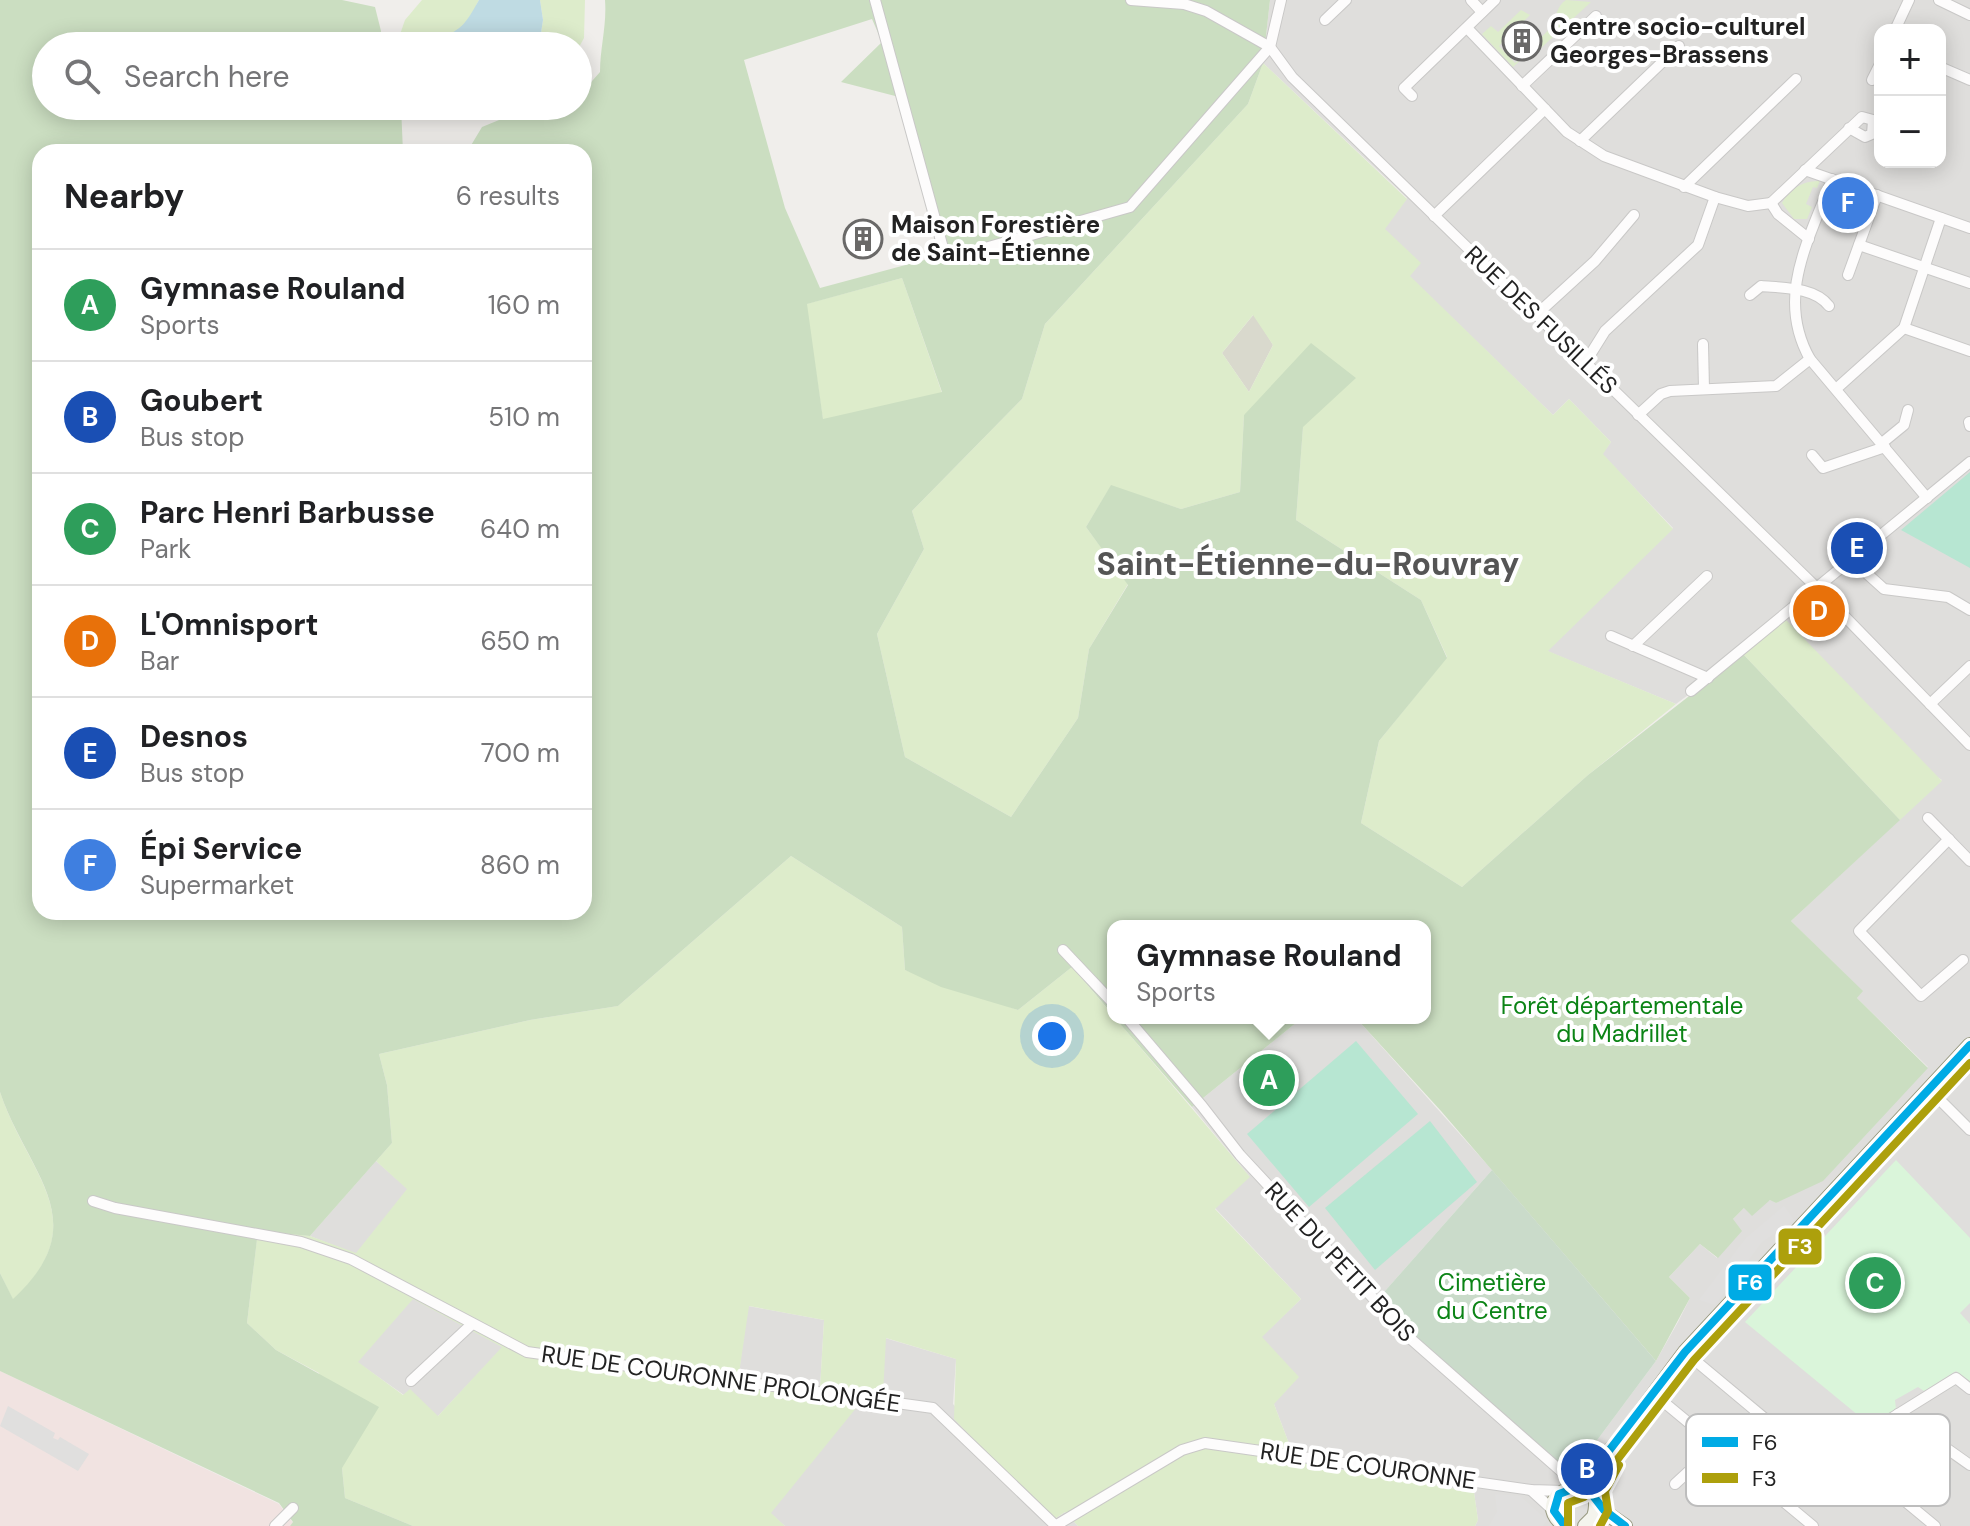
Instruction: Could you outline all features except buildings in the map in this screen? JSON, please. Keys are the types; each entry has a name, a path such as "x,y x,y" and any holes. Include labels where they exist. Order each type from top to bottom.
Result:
{"main road":[{"path":"1613,1526 1588,1524 1595,1483 1621,1438 1685,1352 1970,1045"},
{"path":"1558,1520 1555,1502 1621,1438"},
{"path":"1571,1488 1594,1501 1625,1526"}],"street":[{"path":"875,0 920,155 946,259 1130,207 1270,47 1281,0"},
{"path":"1131,0 1184,4 1206,11 1270,47"},
{"path":"1325,20 1346,0"},
{"path":"1471,0 1482,12"},
{"path":"1412,96 1404,88 1495,0"},
{"path":"1898,24 1909,0"},
{"path":"1939,0 1970,15"},
{"path":"1522,86 1596,16"},
{"path":"1467,28 1580,141 1604,156 1684,187 1748,206 1771,203 1849,128"},
{"path":"1580,141 1679,46"},
{"name":"RUE DES FUSILLÉS","path":"1270,47 1292,77 1818,589 1970,745"},
{"path":"1946,70 1970,80"},
{"path":"1872,80 1874,76"},
{"path":"1684,187 1796,79"},
{"path":"1434,216 1545,109"},
{"path":"1805,170 1970,228"},
{"path":"1832,179 1794,289 1793,314 1801,343 1810,359 1927,498"},
{"path":"1848,275 1877,195"},
{"path":"1585,363 1605,331 1698,245 1715,197"},
{"path":"1771,203 1778,214 1809,239"},
{"path":"1536,315 1595,261 1634,215"},
{"path":"1836,389 1904,328 1941,218"},
{"path":"1859,245 1970,283"},
{"path":"1750,295 1761,286 1794,289 1822,297 1829,306"},
{"path":"1904,328 1970,351"},
{"path":"1703,344 1704,389"},
{"path":"1638,415 1661,394 1776,386 1810,359"},
{"path":"1812,455 1823,468 1883,445 1904,425 1908,410"},
{"path":"1691,691 1970,462"},
{"path":"1853,561 1884,589 1948,597 1970,610"},
{"path":"1633,646 1707,576"},
{"path":"1611,636 1708,678"},
{"path":"1930,704 1970,666"},
{"path":"1928,818 1970,861"},
{"path":"1949,839 1859,931 1921,996 1968,959"},
{"path":"1063,950 1107,997"},
{"name":"RUE DU PETIT BOIS","path":"1132,1024 1240,1155 1412,1340 1562,1472 1571,1488"},
{"path":"1930,1090 1970,1130"},
{"name":"RUE DE COURONNE PROLONGÉE","path":"93,1201 115,1208 313,1246 387,1276 471,1325 527,1352 933,1408 1056,1526"},
{"path":"411,1381 471,1325"},
{"path":"1685,1352 1759,1414"},
{"path":"1898,1414 1956,1378 1970,1389"},
{"path":"1654,1394 1686,1421"},
{"name":"RUE DE COURONNE","path":"1056,1526 1182,1450 1205,1443 1531,1490 1571,1488"},
{"path":"1950,1451 1970,1465"},
{"path":"1675,1484 1686,1474"},
{"path":"1531,1490 1558,1520"},
{"path":"1789,1506 1813,1526"},
{"path":"1911,1506 1935,1526"},
{"path":"275,1526 293,1508"}],"shaded area":[{"path":"1270,0 1970,0 1970,1526 1475,1526 1478,1520 1474,1492 1296,1462 1274,1404 1261,1337 1301,1299 1215,1208 1249,1176 1192,1107 1295,1024 1361,1024 1492,1170 1377,1300 1572,1474 1656,1361 1690,1298 1669,1277 1700,1244 1717,1258 1733,1219 1744,1208 1771,1200 1776,1203 1790,1195 1928,1067 1857,998 1862,991 1791,921 1942,780 1743,654 1676,704 1547,651 1673,528 1602,454 1611,442 1569,399 1553,415 1409,276 1420,263 1384,229 1407,198 1263,63"},
{"path":"1254,314 1273,345 1249,392 1222,353"},
{"path":"376,1161 408,1189 356,1254 310,1236"},
{"path":"1784,1206 1794,1220 1762,1242 1715,1305 1699,1300 1746,1238"},
{"path":"413,1298 503,1347 437,1417 410,1390 404,1395 357,1362"},
{"path":"748,1306 824,1320 820,1388 885,1338 956,1359 953,1404 1053,1520 1065,1512 1078,1526 785,1526 770,1513 737,1387"},
{"path":"0,1371 279,1504 293,1523 290,1526 0,1526"},
{"path":"8,1406 55,1433 53,1438 58,1440 60,1437 89,1454 78,1471 0,1426"},
{"path":"1495,1494 1520,1496 1547,1520 1543,1526 1489,1526 1497,1512"}],"green space":[{"name":"Forêt départementale du Madrillet","path":"0,0 342,0 375,7 381,32 32,32 32,120 402,120 403,144 32,144 32,920 592,920 592,144 472,144 482,127 499,120 592,120 592,81 600,72 605,0 1270,0 1263,63 1248,104 1045,324 1022,399 912,511 924,549 877,634 905,757 1011,817 1078,718 1089,649 1128,585 1086,527 1111,485 1181,509 1240,492 1244,415 1311,343 1356,378 1303,427 1296,520 1421,600 1447,658 1379,741 1361,823 1462,887 1588,775 1743,654 1900,820 1791,921 1863,991 1857,998 1928,1068 1823,1181 1776,1203 1770,1200 1752,1216 1744,1208 1733,1219 1742,1231 1718,1258 1700,1244 1669,1277 1690,1298 1656,1361 1441,1111 1361,1024 1431,1024 1431,920 1107,920 1107,1008 1072,967 1018,1010 941,987 905,970 902,927 791,856 618,1006 530,1020 379,1054 387,1085 392,1143 310,1236 258,1231 247,1323 276,1350 379,1407 342,1468 345,1498 413,1526 290,1526 293,1522 279,1503 0,1371 0,1273 13,1299 38,1271 50,1245 53,1221 39,1173 0,1092","holes":["872,19 882,42 841,82 899,97 939,256 820,288 785,208 744,60","902,278 942,392 823,419 807,304"]},
{"path":"422,0 479,0 472,18 458,32 401,32 405,20"},
{"path":"540,0 585,0 584,32 541,32"},
{"path":"1566,0 1591,2 1541,48 1538,41 1550,28"},
{"path":"1521,10 1530,15 1499,46 1515,63 1524,57 1513,67 1482,34 1491,26 1498,32"},
{"path":"1263,63 1407,199 1385,229 1421,263 1410,276 1553,415 1569,399 1611,442 1603,454 1673,529 1548,651 1676,704 1588,775 1462,887 1361,823 1379,741 1447,657 1421,600 1296,520 1303,426 1355,378 1244,415 1240,492 1181,509 1111,486 1086,527 1128,584 1089,649 1078,718 1011,817 905,757 877,634 924,549 912,511 1022,399 1045,324 1248,104","holes":["1253,315 1273,345 1249,392 1222,353"]},
{"path":"1820,181 1817,188 1813,187 1806,204 1812,207 1807,219 1794,219 1782,203 1785,198 1803,184"},
{"path":"902,278 942,393 823,420 806,304"},
{"path":"1970,472 1970,568 1901,530"},
{"path":"1786,620 1942,781 1900,820 1743,654"},
{"path":"791,856 902,927 905,970 1018,1010 1072,967 1107,1008 1107,1024 1120,1024 1250,1177 1215,1209 1301,1299 1262,1337 1299,1377 1274,1404 1296,1462 1474,1492 1478,1520 1475,1526 1078,1526 1065,1512 1053,1520 954,1419 956,1359 886,1338 883,1395 820,1388 824,1320 749,1306 737,1387 861,1402 771,1513 785,1526 413,1526 345,1498 342,1468 319,1373 276,1350 247,1323 258,1230 310,1236 356,1253 407,1189 376,1161 392,1143 387,1085 379,1054 530,1020 618,1006","holes":["413,1299 502,1347 438,1416 410,1389 403,1395 358,1362"]},
{"path":"1120,1024 1295,1024 1192,1107"},
{"path":"1356,1041 1418,1114 1309,1207 1247,1134"},
{"path":"0,1092 39,1174 53,1222 50,1246 38,1272 13,1300 0,1273"},
{"path":"1430,1121 1477,1182 1375,1270 1325,1208"},
{"path":"1896,1160 1970,1238 1970,1303 1960,1313 1970,1324 1970,1382 1956,1371 1924,1391 1918,1387 1895,1400 1896,1409 1888,1414 1857,1414 1745,1322"},
{"name":"Cimetière du Centre","path":"1492,1170 1656,1361 1572,1474 1413,1338 1377,1300"}],"water":[{"path":"479,0 540,0 541,32 453,32 464,23"}],"transit line":[{"name":"F6","path":"1565,1526 1554,1511 1559,1494 1578,1487 1588,1478 1685,1352 1970,1045"},
{"name":"F3","path":"1568,1525 1568,1503 1584,1497 1597,1486 1694,1360 1970,1063"},
{"name":"F6","path":"1609,1459 1597,1482 1594,1497 1604,1510 1625,1526"},
{"name":"F3","path":"1600,1526 1608,1511 1605,1491 1619,1465"}],"place":[{"name":"Centre socio-culturel Georges-Brassens","path":"1522,41"},
{"name":"Épi Service","path":"1848,203"},
{"name":"Maison Forestière de Saint-Étienne","path":"863,239"},
{"name":"Desnos","path":"1857,548"},
{"name":"L'Omnisport","path":"1819,611"},
{"name":"Gymnase Rouland","path":"1269,1080"},
{"name":"Parc Henri Barbusse","path":"1875,1283"},
{"name":"Goubert","path":"1587,1469"}],"district":[{"name":"Saint-Étienne-du-Rouvray","path":"1308,564"}]}
